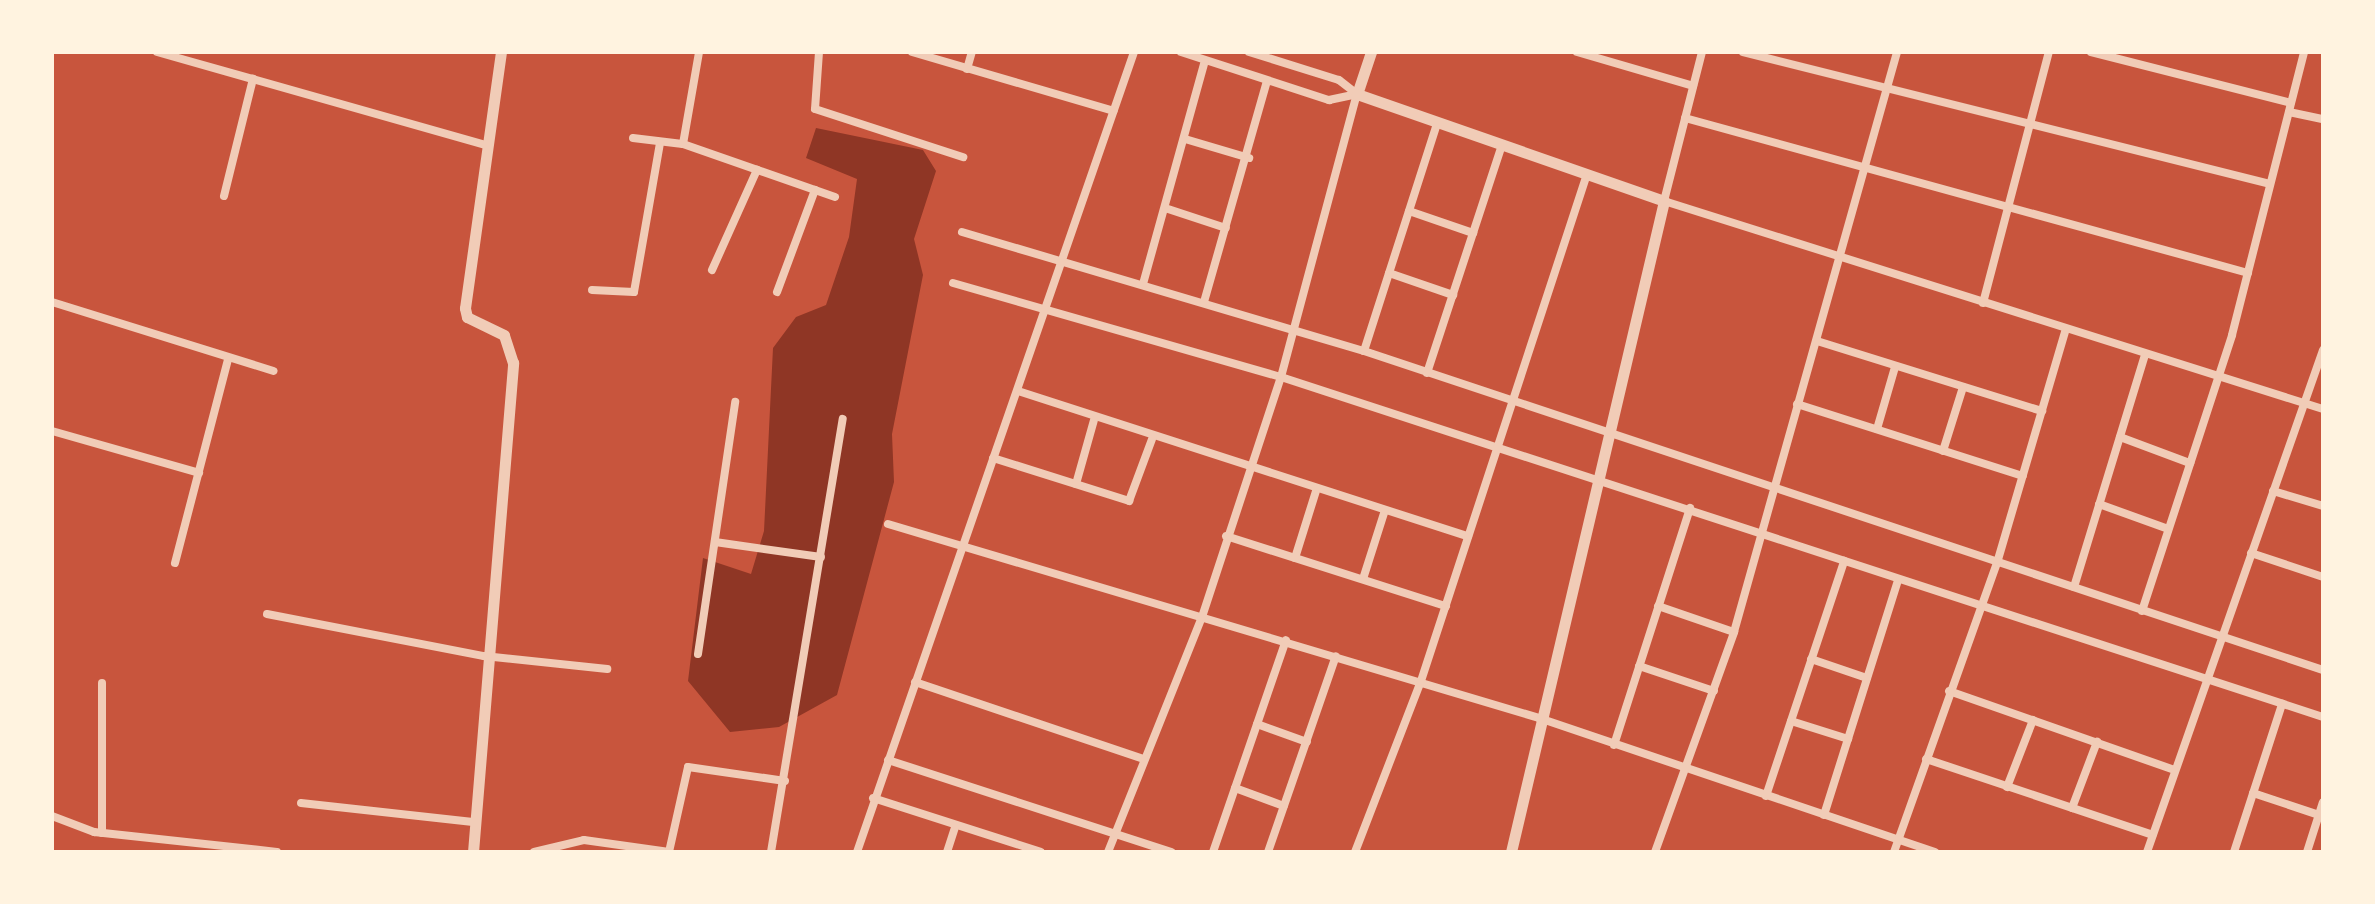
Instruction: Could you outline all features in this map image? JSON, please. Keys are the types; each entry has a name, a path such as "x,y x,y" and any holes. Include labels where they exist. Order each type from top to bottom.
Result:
{"street":[{"path":"157,52 485,145"},
{"path":"473,852 484,656 513,363 504,335 467,317 465,308 485,145 501,52"},
{"path":"683,144 699,52"},
{"path":"819,52 815,109 963,157"},
{"path":"912,52 1114,111"},
{"path":"967,69 972,52"},
{"path":"857,852 960,546 1049,310 1134,52"},
{"path":"1181,52 1329,100 1357,94"},
{"path":"1249,52 1339,80 1357,94 1664,201 2323,409"},
{"path":"1108,852 1202,617 1226,536 1281,377 1371,52"},
{"path":"1577,52 1693,86"},
{"path":"1511,852 1539,718 1702,52"},
{"path":"1743,52 2270,184"},
{"path":"1656,852 1688,770 1734,632 1797,404 1844,259 1897,52"},
{"path":"1983,303 2049,52"},
{"path":"2091,52 2323,119"},
{"path":"2142,611 2219,377 2304,52"},
{"path":"1143,284 1205,61"},
{"path":"224,196 253,79"},
{"path":"1204,302 1249,158 1267,81"},
{"path":"1685,118 1867,171 2248,273"},
{"path":"1364,351 1437,123"},
{"path":"633,138 683,144 835,197"},
{"path":"1185,139 1249,158"},
{"path":"592,290 634,292 660,143"},
{"path":"1427,373 1502,145"},
{"path":"712,270 757,170"},
{"path":"1355,852 1421,681 1587,174"},
{"path":"777,292 815,190"},
{"path":"1165,208 1226,228"},
{"path":"1409,211 1473,233"},
{"path":"962,232 1364,351 1773,490 2323,670"},
{"path":"1389,273 1453,295"},
{"path":"953,283 1281,377 1598,481 1762,530 1898,580 2323,717"},
{"path":"52,302 274,371"},
{"path":"1894,852 1978,605 1997,563 2066,329"},
{"path":"1817,341 2042,411"},
{"path":"2074,587 2145,355"},
{"path":"2147,852 2322,355"},
{"path":"175,563 228,359"},
{"path":"1877,429 1895,367"},
{"path":"1943,451 1963,387"},
{"path":"1018,391 1152,439 1468,536"},
{"path":"698,654 735,402"},
{"path":"1797,404 2023,476"},
{"path":"771,852 843,419"},
{"path":"1076,484 1094,420"},
{"path":"52,431 199,473"},
{"path":"2120,437 2190,463"},
{"path":"993,458 1129,501 1152,439"},
{"path":"1295,558 1317,488"},
{"path":"2273,491 2323,506"},
{"path":"2099,504 2168,529"},
{"path":"1614,745 1690,508"},
{"path":"1363,579 1385,510"},
{"path":"888,524 1421,681 1935,852"},
{"path":"1226,536 1446,606"},
{"path":"715,542 821,557"},
{"path":"2251,553 2323,577"},
{"path":"1766,796 1844,561"},
{"path":"1824,815 1898,580"},
{"path":"1658,606 1734,632"},
{"path":"267,614 484,656 607,669"},
{"path":"1213,852 1286,640"},
{"path":"1268,852 1336,656"},
{"path":"1811,659 1867,678"},
{"path":"1639,666 1714,691"},
{"path":"915,682 1144,759"},
{"path":"102,683 102,833"},
{"path":"1949,691 2175,770"},
{"path":"2234,852 2282,704"},
{"path":"2007,787 2033,720"},
{"path":"1791,721 1848,739"},
{"path":"1257,724 1307,742"},
{"path":"2072,808 2097,742"},
{"path":"1926,759 2153,835"},
{"path":"888,760 1171,852"},
{"path":"534,852 584,840 669,852 688,767 785,781"},
{"path":"1235,788 1284,806"},
{"path":"2253,793 2319,815"},
{"path":"873,798 1022,849 1041,852"},
{"path":"2307,852 2323,802"},
{"path":"301,803 473,822"},
{"path":"52,816 102,833 277,852"},
{"path":"947,852 956,825"}],"shaded area":[{"path":"816,128 923,150 936,171 914,239 923,275 892,434 894,482 837,695 779,727 730,732 688,681 703,558 751,574 764,531 773,348 796,317 826,305 849,237 857,179 806,158"}]}
